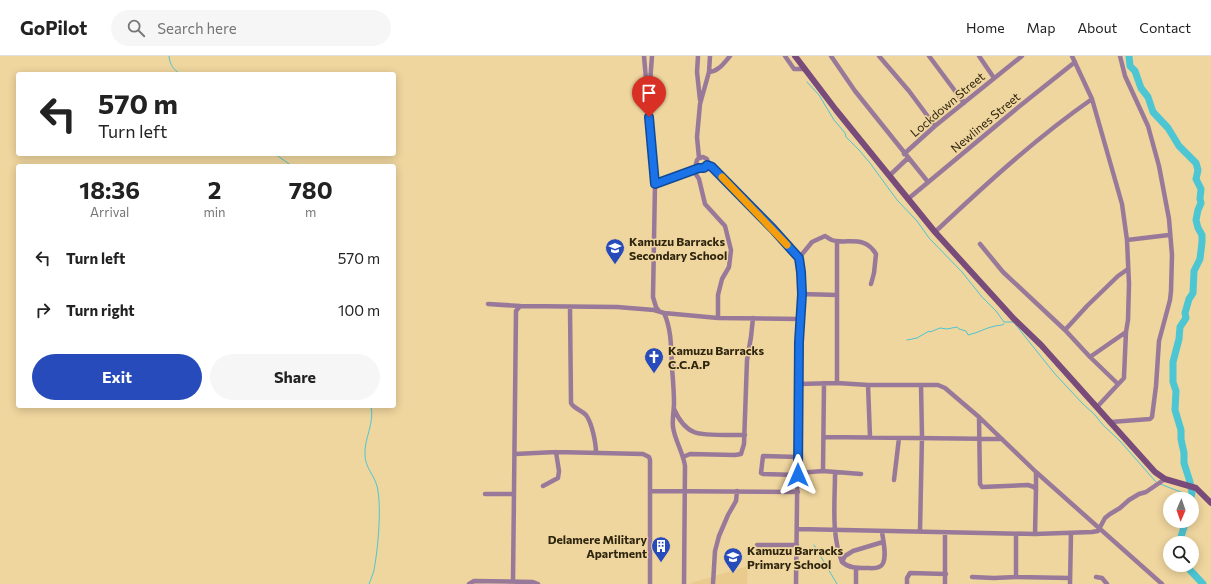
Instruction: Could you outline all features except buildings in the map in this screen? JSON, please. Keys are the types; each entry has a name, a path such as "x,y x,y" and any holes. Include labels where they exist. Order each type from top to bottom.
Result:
{"street":[{"path":"644,56 655,184 653,298 656,307 667,322 670,338 674,409 673,428 685,466 684,584"},
{"path":"648,104 651,87 652,56"},
{"path":"698,56 697,72 700,104"},
{"path":"699,168 696,163 699,158 697,137 700,104 709,72 710,56"},
{"path":"709,72 714,71 721,66 730,56"},
{"path":"785,56 794,69 804,69"},
{"path":"795,56 935,232 1014,319 1041,345 1155,472 1165,479 1196,488 1211,503"},
{"path":"831,56 855,91 928,182"},
{"path":"880,56 935,126"},
{"path":"929,56 964,102"},
{"path":"979,56 994,78"},
{"name":"Lockdown Street","path":"889,176 935,126 1022,56"},
{"path":"1072,56 1092,99 1122,204 1127,240 1128,320 1124,376 1097,407"},
{"path":"1111,422 1150,419 1152,417 1159,341 1170,300 1172,255 1166,197 1159,166 1148,126 1125,76 1120,56"},
{"name":"Newlines Street","path":"908,198 1075,62"},
{"path":"935,232 970,198 1043,136 1092,99"},
{"path":"699,158 706,158 708,162 707,165"},
{"path":"655,184 699,168 704,168 707,165"},
{"path":"707,165 712,167 749,204 799,258 802,294 800,319 796,584"},
{"path":"693,170 699,179 705,204 726,229 732,250 729,267 722,279 718,295 718,318"},
{"path":"1127,240 1169,235"},
{"path":"799,258 812,242 825,236 830,240 837,242 861,241 876,254 871,284"},
{"path":"837,242 837,383"},
{"path":"980,244 1003,272 1065,330 1118,384"},
{"path":"1065,330 1087,306 1118,276 1128,269"},
{"path":"802,294 837,295"},
{"path":"488,304 654,310 718,318 800,319"},
{"path":"513,581 515,317 516,311 520,306"},
{"path":"570,307 572,403 573,406 586,416 595,439 596,453"},
{"path":"683,457 687,454 739,455 743,450 745,435 747,360 753,318"},
{"path":"1090,357 1126,332"},
{"path":"823,471 824,383"},
{"path":"799,384 837,383 868,385 938,385 945,388 979,417 1036,472 1162,584"},
{"path":"868,385 870,437"},
{"path":"920,531 922,437 921,385"},
{"path":"674,409 678,418 683,424 695,433 745,435"},
{"path":"979,417 978,438 980,486 1028,485 1034,487 1036,490"},
{"path":"824,437 1002,439"},
{"path":"894,480 899,438"},
{"path":"515,454 556,452 646,455 650,460 650,584"},
{"path":"543,486 558,478 559,471 556,452"},
{"path":"798,457 763,456 761,473 798,474 823,471 860,474"},
{"path":"1035,534 1036,472"},
{"path":"835,473 834,509 838,554 842,562 848,566 856,568 879,567 882,565 885,551 882,532"},
{"path":"798,529 1016,534 1071,534 1095,532 1100,528 1106,518 1129,500 1146,492 1165,479"},
{"path":"650,491 798,492"},
{"path":"713,584 715,551 719,536 736,501 738,492"},
{"path":"485,494 514,494"},
{"path":"945,532 945,584"},
{"path":"1016,534 1016,576"},
{"path":"1070,584 1071,534"},
{"path":"842,562 845,556 853,551 883,542"},
{"path":"757,545 797,545"},
{"path":"856,568 856,584"},
{"path":"907,584 907,578 910,573 946,574"},
{"path":"972,577 994,578 1016,576 1037,578 1070,578"},
{"path":"1096,577 1102,578 1107,584"},
{"path":"994,578 994,584"},
{"path":"1036,584 1037,578"},
{"path":"469,584 474,581 513,581 533,582 538,584"}],"shaded area":[{"name":"Kamuzu Barracks Primary School","path":"748,566 747,584 691,584 691,583"}],"waterway":[{"path":"169,56 172,66 178,72"},
{"path":"1129,56 1130,66 1135,71 1141,88 1148,97 1153,112 1168,128 1179,146 1196,163 1198,170 1196,179 1201,189 1201,203 1196,220 1202,235 1200,259 1194,271 1193,293 1189,299 1185,313 1186,318 1180,327 1179,339 1173,362 1173,382 1176,391 1175,410 1181,430 1184,463 1192,492"},
{"path":"807,82 819,95 834,120 845,133 846,137 870,163 897,200 917,221 929,238 962,272 1004,322 1013,322"},
{"path":"278,156 289,164"},
{"path":"907,340 917,338 929,331 930,332 940,328 947,329 957,327 966,331 968,335 1004,324"},
{"path":"1015,324 1055,374 1120,441 1156,482"},
{"path":"369,584 374,572 379,516 377,486 365,459 366,443 372,418 371,408"},
{"path":"1160,484 1181,492"},
{"path":"1181,536 1184,528"},
{"path":"814,545 837,584"},
{"path":"1192,572 1203,584"}],"slow traffic":[{"path":"722,177 787,245"}],"place":[{"name":"Kamuzu Barracks Secondary School","path":"615,265"},
{"name":"Kamuzu Barracks C.C.A.P","path":"654,374"},
{"name":"Delamere Military Apartment","path":"661,563"},
{"name":"Kamuzu Barracks Primary School","path":"733,574"}],"route":[{"path":"649,117 655,184 699,168 704,168 707,165 712,167 773,229 799,258 802,294 799,342 798,475"}]}
